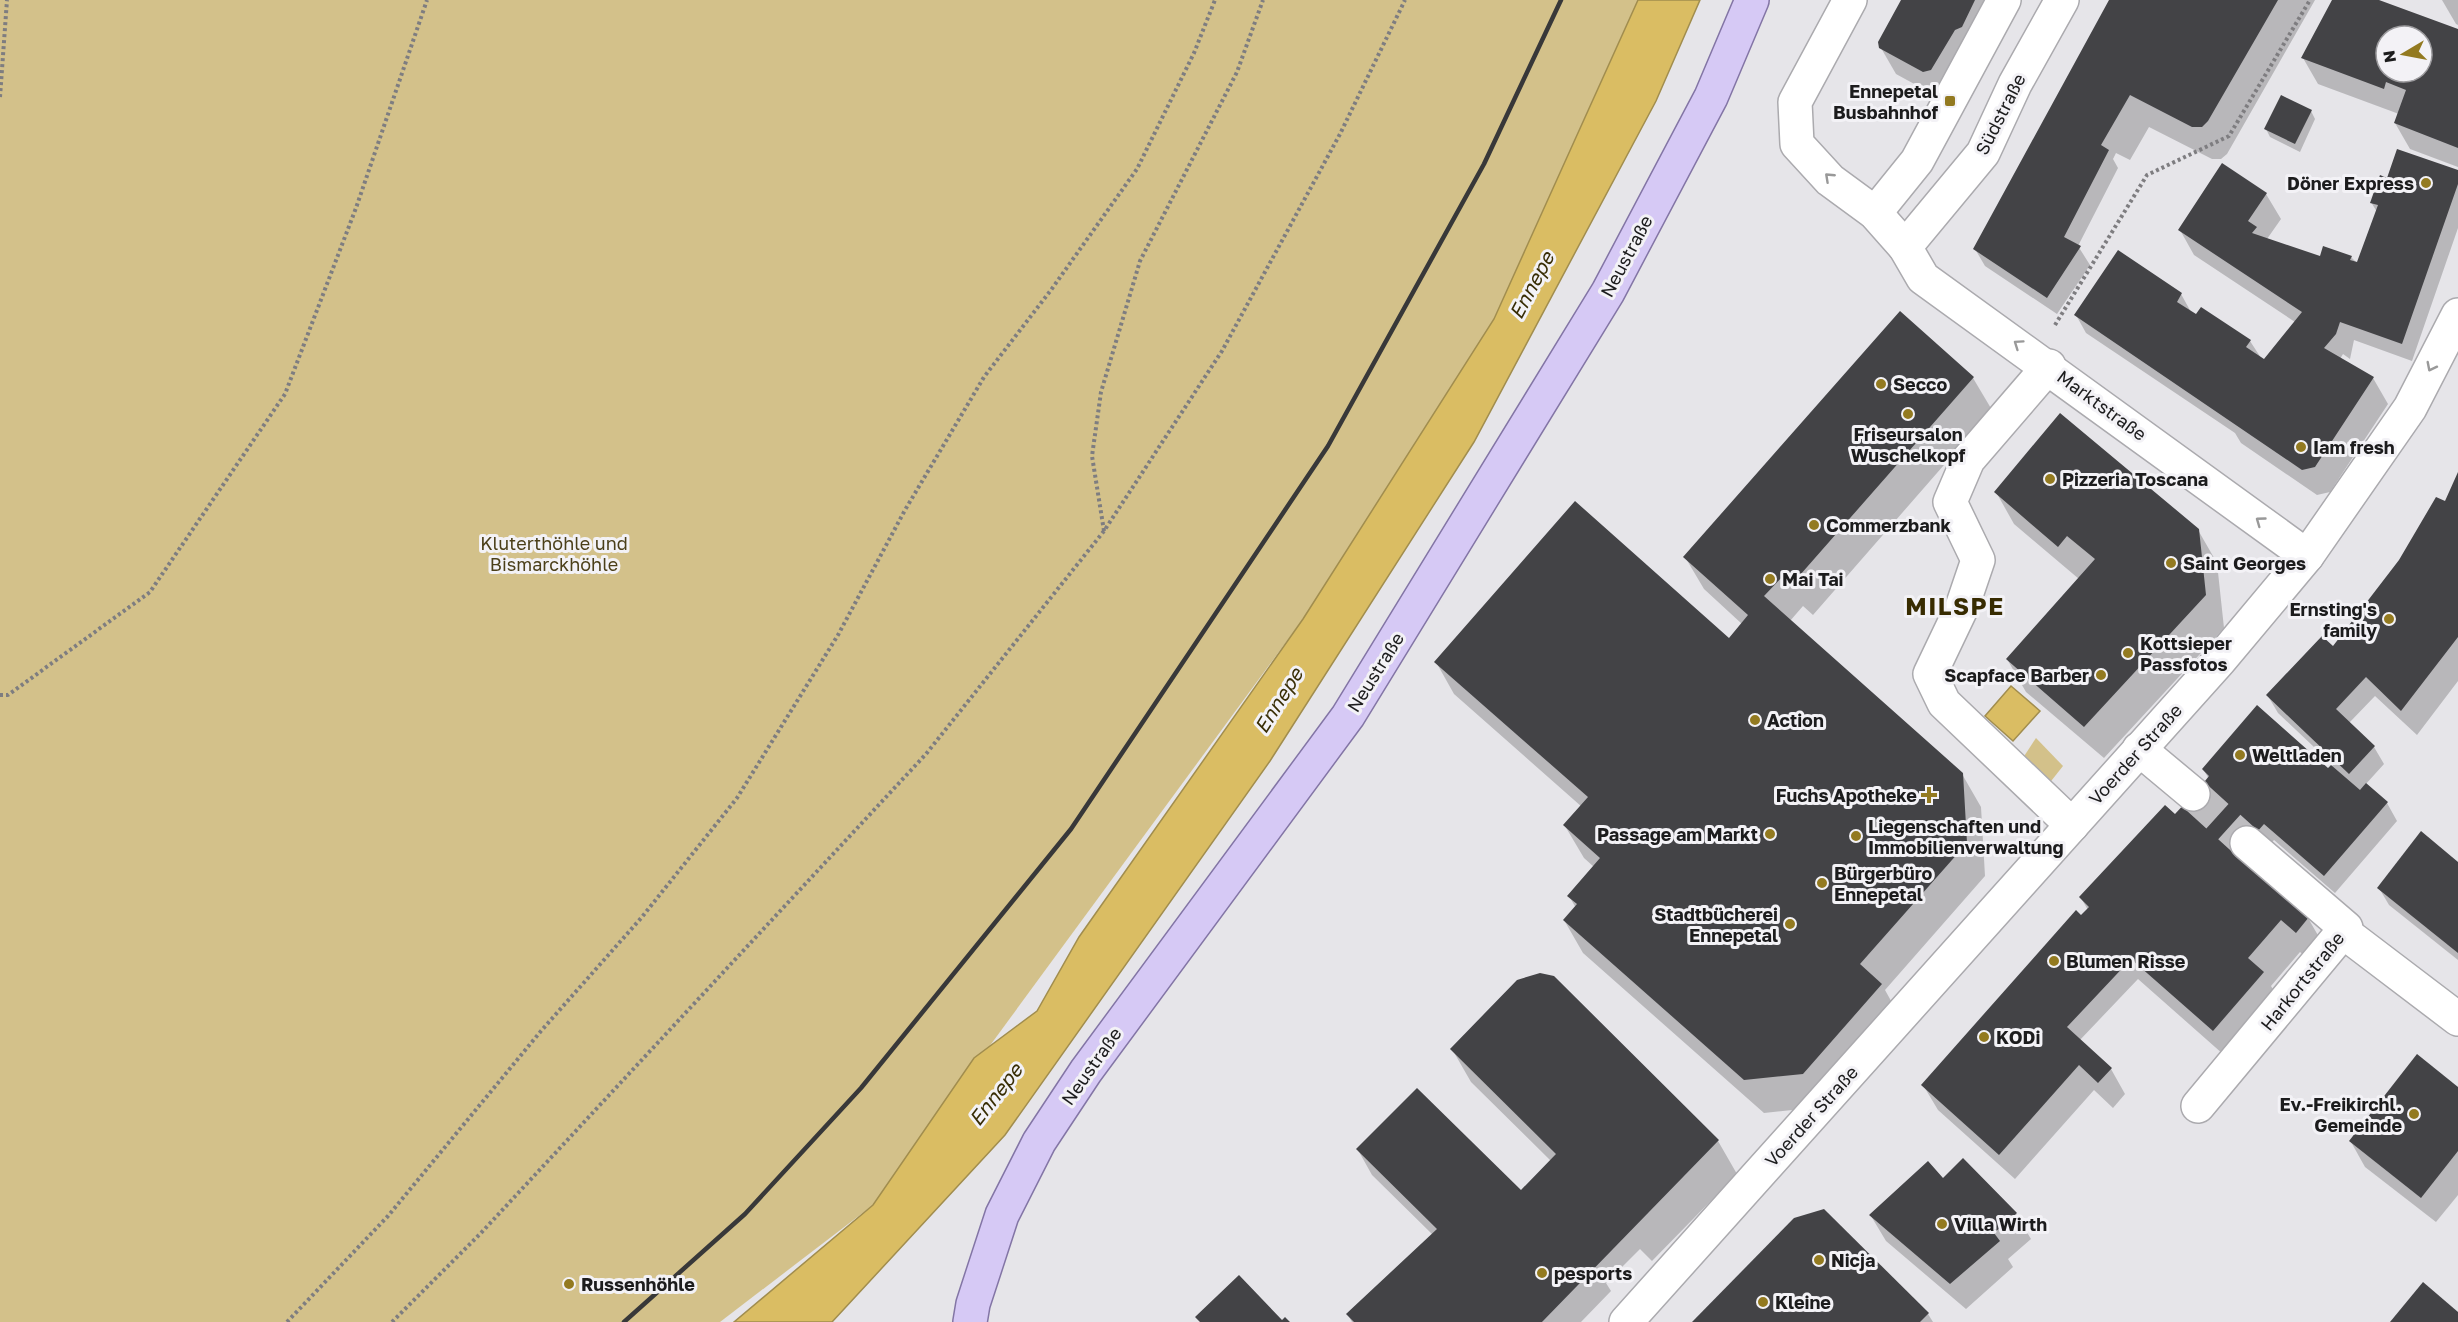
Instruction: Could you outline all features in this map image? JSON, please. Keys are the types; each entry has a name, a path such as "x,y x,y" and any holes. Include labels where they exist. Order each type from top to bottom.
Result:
{"main road":[{"name":"Neustraße","path":"970,1322 975,1295 1002,1215 1039,1142 1086,1071 1348,716 1608,292 1711,97 1752,0"}],"street":[{"name":"Marktstraße","path":"1850,0 1795,102 1797,144 1830,180 1875,213 1905,247 1923,278 2042,361 2307,556"},
{"path":"1875,213 1917,160 2004,0"},
{"name":"Südstraße","path":"1905,247 1983,153 2015,84 2062,0"},
{"name":"Voerder Straße","path":"1626,1322 2220,660 2307,556 2410,408 2458,315"},
{"path":"2042,361 1968,460 1950,502 1978,560 1962,607 1930,674 1944,703 2072,825"},
{"path":"2134,756 2193,794"},
{"name":"Harkortstraße","path":"2198,1106 2346,928 2247,843"},
{"name":"Harkortstraße","path":"2354,940 2458,1019"}],"path":[{"path":"0,97 7,0"},
{"path":"0,695 8,695 150,592 285,394 356,208 427,0"},
{"path":"287,1322 388,1216 541,1031 642,917 736,798 838,635 905,510 984,377 1051,290 1137,169 1194,53 1215,0"},
{"path":"1104,531 1092,456 1101,392 1140,261 1237,72 1263,0"},
{"path":"392,1322 481,1233 926,753 1104,531 1222,351 1340,134 1405,0"},
{"path":"2042,361 2147,175 2229,136 2310,0"}],"green space":[{"name":"Kluterthöhle und Bismarckhöhle","path":"0,0 1638,0 1494,319 1303,619 873,1205 720,1322 0,1322"},
{"path":"2036,738 2063,766 2044,790 2019,764"}],"water":[{"name":"Ennepe","path":"1638,0 1700,0 1656,101 1474,442 1270,761 1005,1135 832,1322 734,1322 873,1205 974,1058 1037,1011 1079,937 1303,619 1494,319"},
{"path":"2011,686 2040,711 2013,741 1985,716"}],"building":[{"path":"1901,0 1975,0 1962,27 1955,30 1931,70 1923,72 1879,48 1878,42"},
{"path":"2109,0 2278,0 2208,121 2202,127 2192,127 2130,95 2101,145 2109,150 2064,237 2081,246 2047,298 1973,249"},
{"path":"2332,0 2379,0 2458,29 2458,148 2394,123 2406,90 2391,84 2434,84 2434,24 2374,24 2374,84 2385,84 2384,89 2301,58"},
{"path":"2281,95 2312,110 2295,144 2264,129"},
{"path":"2397,149 2458,170 2458,184 2402,344 2340,322 2336,334 2324,348 2374,377 2315,467 2302,470 2074,315 2118,250 2182,293 2177,302 2196,314 2201,307 2251,340 2246,347 2264,359 2302,312 2178,230 2222,163 2267,193 2248,221 2257,227 2252,233 2320,256 2323,246 2352,256 2350,260 2357,262 2378,205 2370,203 2380,175 2387,178"},
{"name":"Passage am Markt","path":"1900,311 1974,377 1793,583 1784,575 1764,596 1963,773 1967,843 1860,964 1882,984 1803,1074 1744,1080 1563,920 1577,904 1567,896 1600,858 1563,825 1588,797 1434,662 1575,501 1729,638 1748,615 1683,557"},
{"path":"2060,413 2199,529 2206,595 2084,727 2006,659 2095,559 2067,536 2058,547 1994,492"},
{"path":"2458,472 2458,637 2401,711 2366,677 2336,709 2375,746 2349,774 2266,695 2322,636 2333,646 2399,560 2436,497 2445,501"},
{"path":"2257,705 2328,768 2331,765 2360,790 2366,783 2388,802 2324,876 2264,824 2242,849 2309,917 2296,933 2281,920 2248,958 2264,972 2213,1031 2131,959 2067,1027 2112,1068 2098,1083 2079,1065 1999,1155 1921,1085 2076,910 2081,915 2089,907 2079,897 2165,805 2175,814 2201,786 2209,776 2202,769"},
{"path":"2421,831 2458,862 2458,953 2377,888"},
{"path":"1540,973 1554,976 1719,1140 1542,1322 1354,1322 1346,1314 1437,1229 1356,1149 1417,1088 1521,1190 1556,1154 1450,1049 1517,980"},
{"name":"Ev.-Freikirchl. Gemeinde","path":"2417,1054 2458,1087 2458,1151 2421,1198 2349,1141"},
{"name":"Villa Wirth","path":"1963,1158 2017,1213 1994,1233 2000,1241 1950,1284 1869,1215 1928,1161 1943,1178"},
{"path":"1824,1209 1929,1313 1920,1322 1692,1322 1794,1218"},
{"path":"1239,1275 1282,1320 1285,1317 1290,1322 1200,1322 1195,1317"},
{"path":"2423,1282 2458,1312 2458,1322 2390,1322"}],"tunnel":[{"path":"2193,794 2247,843"}],"railway":[{"path":"624,1322 745,1214 861,1088 1071,829 1328,446 1484,164 1561,0"}],"place":[{"name":"Ennepetal Busbahnhof","path":"1950,101"},
{"name":"Döner Express","path":"2426,183"},
{"name":"Secco","path":"1881,384"},
{"name":"Friseursalon Wuschelkopf","path":"1908,414"},
{"name":"Iam fresh","path":"2301,447"},
{"name":"Pizzeria Toscana","path":"2050,479"},
{"name":"Commerzbank","path":"1814,525"},
{"name":"Saint Georges","path":"2171,563"},
{"name":"Mai Tai","path":"1770,579"},
{"name":"Ernsting's family","path":"2389,619"},
{"name":"Kottsieper Passfotos","path":"2128,653"},
{"name":"Scapface Barber","path":"2101,675"},
{"name":"Action","path":"1755,720"},
{"name":"Weltladen","path":"2240,755"},
{"name":"Fuchs Apotheke","path":"1929,795"},
{"name":"Passage am Markt","path":"1770,834"},
{"name":"Liegenschaften und Immobilienverwaltung","path":"1856,836"},
{"name":"Bürgerbüro Ennepetal","path":"1822,883"},
{"name":"Stadtbücherei Ennepetal","path":"1790,924"},
{"name":"Blumen Risse","path":"2054,961"},
{"name":"KODi","path":"1984,1037"},
{"name":"Ev.-Freikirchl. Gemeinde","path":"2414,1114"},
{"name":"Villa Wirth","path":"1942,1224"},
{"name":"Nicja","path":"1819,1260"},
{"name":"pesports","path":"1542,1273"},
{"name":"Russenhöhle","path":"569,1284"},
{"name":"Kleine","path":"1763,1302"}],"district":[{"name":"MILSPE","path":"1955,605"}]}
